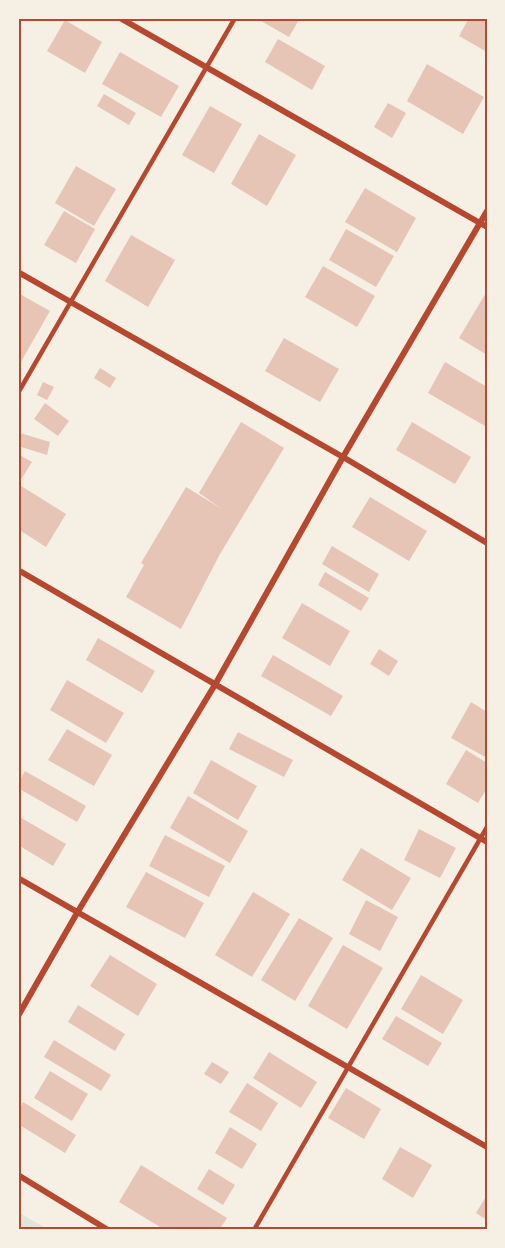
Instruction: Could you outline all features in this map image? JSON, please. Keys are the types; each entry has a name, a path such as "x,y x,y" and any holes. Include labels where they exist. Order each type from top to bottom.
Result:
{"street":[{"path":"120,18 487,227"},
{"path":"18,1016 77,913 216,683 487,211"},
{"path":"18,272 344,457 487,543"},
{"path":"18,570 484,840"},
{"path":"18,878 487,1147"},
{"path":"18,1175 108,1230"}],"lane":[{"path":"18,393 235,18"},
{"path":"254,1230 484,840 487,827"}],"shaded area":[{"path":"18,1212 49,1230 18,1230"}],"building":[{"path":"256,18 300,18 289,37"},
{"path":"469,18 487,18 487,52 459,36"},
{"path":"65,20 102,42 85,73 47,51"},
{"path":"278,39 325,66 312,90 265,62"},
{"path":"120,52 179,86 161,117 102,84"},
{"path":"427,64 484,97 463,134 407,101"},
{"path":"104,94 136,113 129,125 97,106"},
{"path":"388,103 406,113 392,138 374,127"},
{"path":"210,106 242,124 214,173 182,155"},
{"path":"259,134 296,155 267,206 231,184"},
{"path":"76,166 116,189 94,226 55,203"},
{"path":"365,188 416,218 397,252 345,222"},
{"path":"64,211 95,229 76,263 44,245"},
{"path":"346,229 394,256 376,287 329,260"},
{"path":"131,235 175,260 148,307 105,281"},
{"path":"323,266 375,296 357,327 305,297"},
{"path":"487,291 487,355 459,338"},
{"path":"18,293 50,311 18,367"},
{"path":"284,338 339,369 320,402 265,371"},
{"path":"445,362 487,387 485,426 428,393"},
{"path":"100,368 116,378 110,388 94,378"},
{"path":"43,382 54,387 47,400 37,395"},
{"path":"45,403 69,421 58,436 34,419"},
{"path":"241,422 284,448 220,554 181,629 126,597 144,565 141,563 186,487 222,509 199,493"},
{"path":"412,422 471,457 455,484 396,450"},
{"path":"20,433 50,442 47,455 18,446"},
{"path":"18,454 32,462 22,478 18,476"},
{"path":"18,484 66,514 46,547 18,529"},
{"path":"370,497 427,531 409,561 352,527"},
{"path":"332,546 379,574 369,592 322,564"},
{"path":"325,572 369,598 361,611 318,585"},
{"path":"302,603 350,631 330,666 282,638"},
{"path":"98,638 155,671 142,693 86,660"},
{"path":"379,649 398,661 389,676 370,664"},
{"path":"273,655 343,696 331,716 261,676"},
{"path":"67,680 124,713 106,743 50,710"},
{"path":"471,702 487,712 487,758 451,738"},
{"path":"67,729 112,755 94,786 48,760"},
{"path":"238,732 293,760 284,777 229,749"},
{"path":"466,750 487,763 487,788 478,803 446,784"},
{"path":"211,760 257,786 238,820 193,793"},
{"path":"25,771 86,806 77,822 18,788 18,783"},
{"path":"188,796 248,831 230,863 170,828"},
{"path":"18,816 66,844 53,866 18,845"},
{"path":"419,829 456,848 440,878 404,860"},
{"path":"165,835 225,866 209,897 149,866"},
{"path":"361,848 411,878 392,910 342,880"},
{"path":"146,872 204,903 185,938 126,907"},
{"path":"253,892 290,914 252,977 215,955"},
{"path":"366,900 398,917 380,951 349,934"},
{"path":"299,918 333,938 295,1001 261,980"},
{"path":"343,945 383,968 347,1029 308,1006"},
{"path":"110,955 157,984 138,1016 90,986"},
{"path":"421,975 463,1000 443,1034 401,1009"},
{"path":"78,1005 125,1034 115,1051 68,1022"},
{"path":"396,1016 442,1043 428,1066 382,1039"},
{"path":"54,1040 111,1075 101,1091 44,1057"},
{"path":"269,1052 317,1082 301,1108 253,1078"},
{"path":"212,1062 229,1072 221,1084 204,1074"},
{"path":"50,1071 88,1094 72,1121 34,1098"},
{"path":"247,1083 278,1103 261,1131 229,1112"},
{"path":"346,1088 381,1109 364,1139 328,1118"},
{"path":"23,1102 76,1135 65,1153 18,1124 18,1111"},
{"path":"230,1127 257,1144 242,1169 215,1153"},
{"path":"400,1147 432,1165 413,1198 382,1179"},
{"path":"141,1165 227,1218 219,1230 165,1230 119,1202"},
{"path":"209,1169 235,1185 223,1205 197,1189"},
{"path":"487,1195 487,1220 476,1213"}]}
